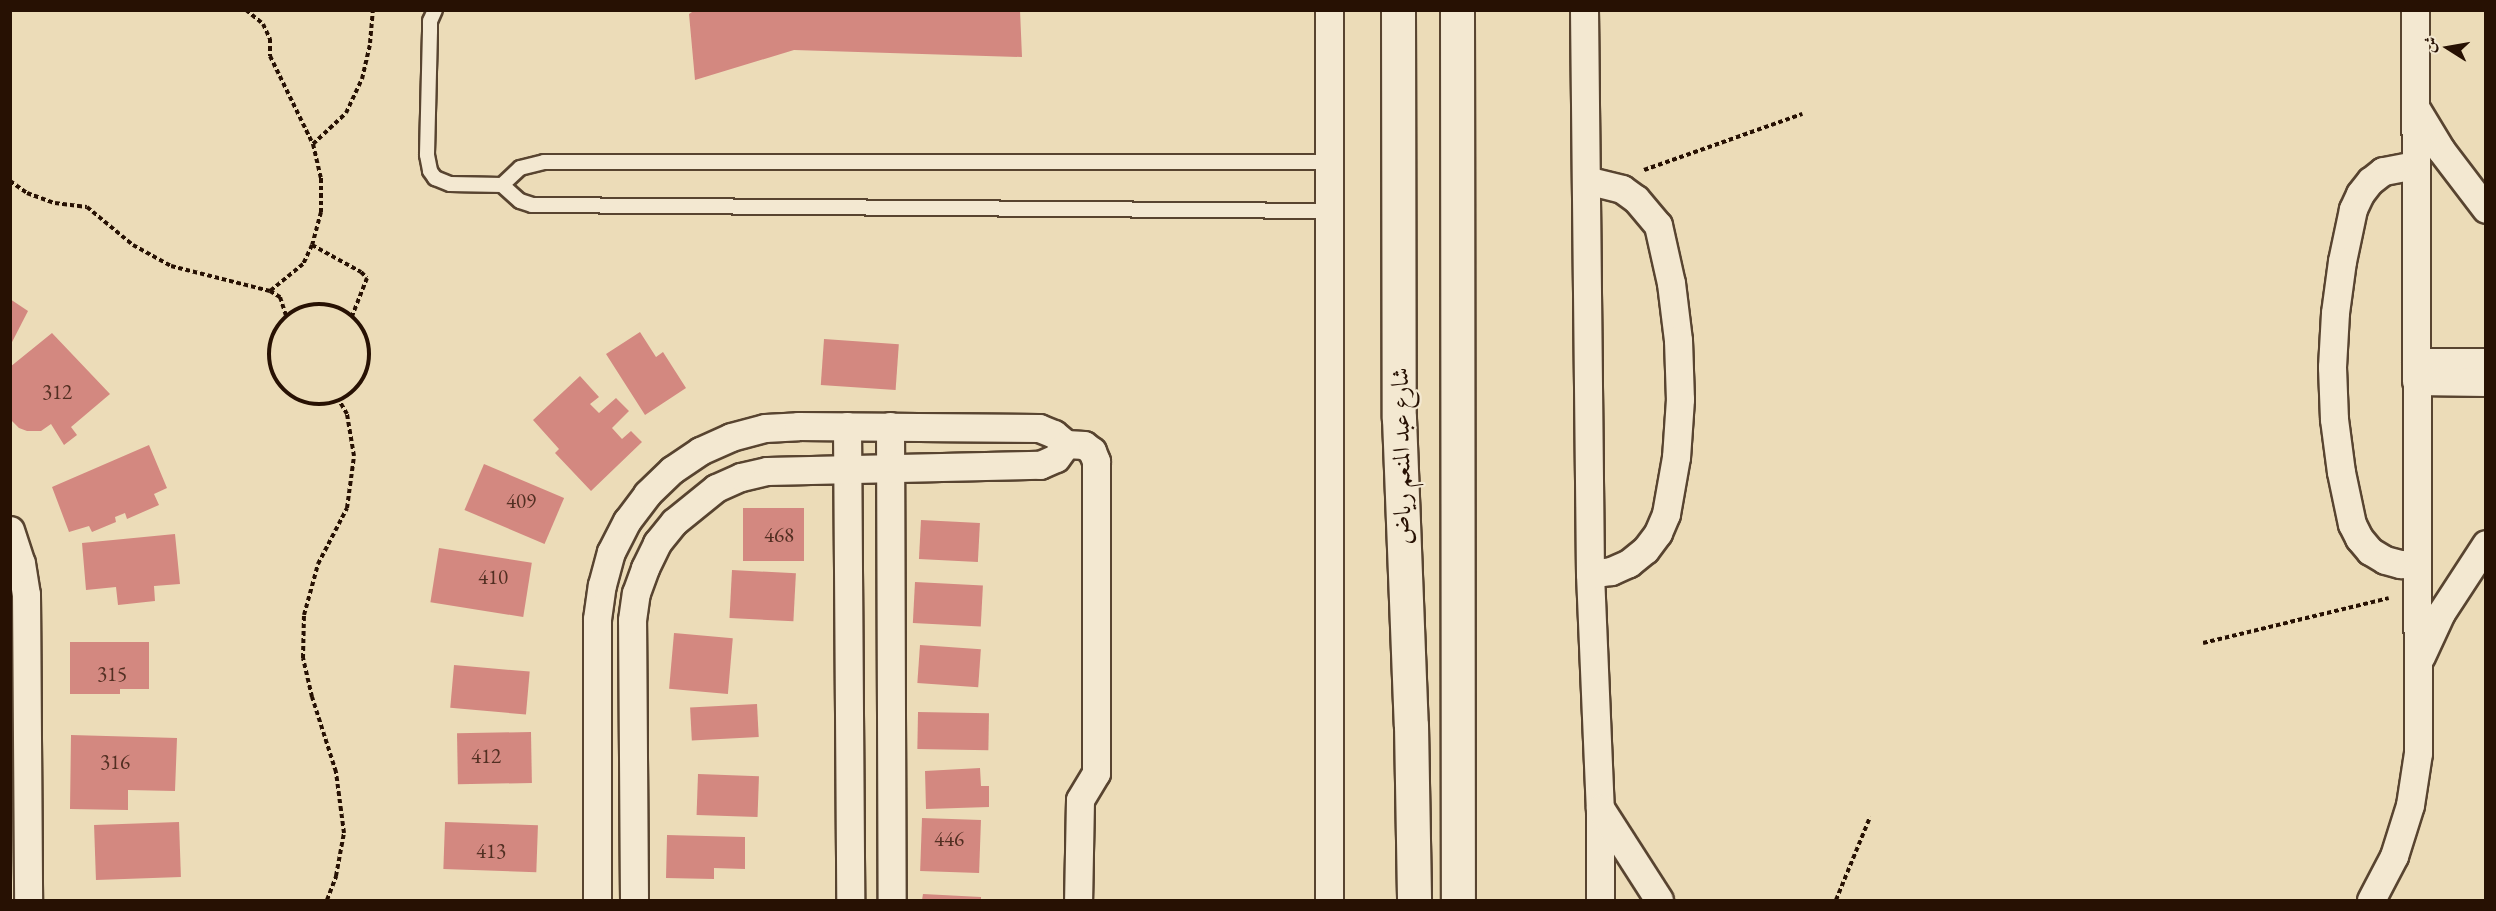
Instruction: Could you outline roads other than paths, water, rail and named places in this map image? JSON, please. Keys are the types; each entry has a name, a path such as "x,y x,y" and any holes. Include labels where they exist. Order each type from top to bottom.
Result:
{"street":[{"path":"1329,10 1329,900"},
{"name":"شارع عبد المنعم رياض","path":"1398,10 1398,418 1411,725 1414,900"},
{"path":"1457,10 1458,900"},
{"path":"1584,10 1596,181 1590,574 1600,808 1600,900"},
{"path":"2371,900 2394,856 2410,806 2418,753 2415,10"},
{"path":"2415,106 2441,150 2486,209"},
{"path":"2415,165 2383,171 2370,181 2360,194 2353,209 2342,261 2335,313 2332,367 2334,419 2340,472 2352,524 2359,538 2370,551 2385,560 2400,564 2417,578"},
{"path":"1590,574 1611,571 1629,563 1646,550 1658,533 1666,514 1676,457 1680,399 1678,340 1671,283 1658,225 1636,199 1596,181"},
{"path":"2416,372 2486,362"},
{"path":"2416,372 2486,382"},
{"path":"847,426 850,900"},
{"path":"597,900 597,619 611,552 627,521 647,494 672,470 700,451 732,437 765,428 847,426 1039,428 1054,434 1066,444 1088,447 1096,461 1096,770 1094,779 1084,789 1080,800 1078,900"},
{"path":"890,426 892,900"},
{"path":"634,900 632,620 636,593 645,568 657,543 674,522 716,488 741,477 767,471 1040,465 1056,458 1066,444"},
{"path":"10,530 21,563 26,594 28,900"},
{"path":"2418,663 2441,613 2486,544"},
{"path":"1600,808 1659,900"}],"lane":[{"path":"435,10 430,21 427,163 435,178 450,184 502,185 520,201 544,207 1329,211"},
{"path":"502,185 520,168 544,162 1329,162"}]}
